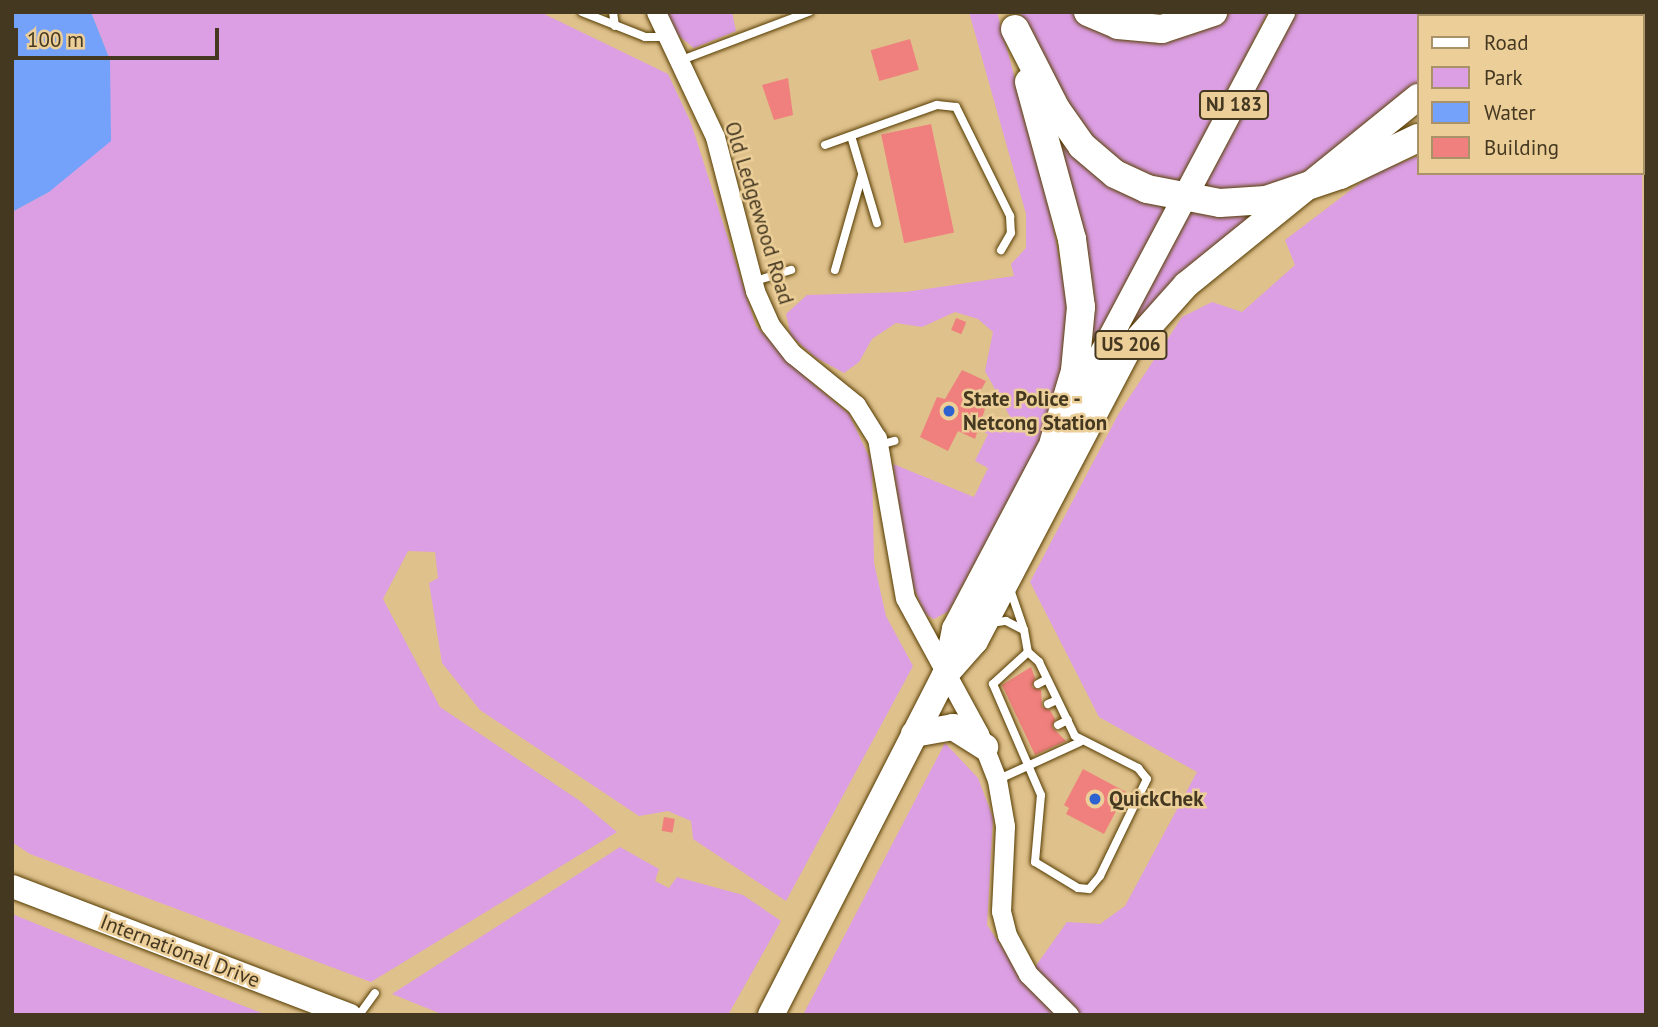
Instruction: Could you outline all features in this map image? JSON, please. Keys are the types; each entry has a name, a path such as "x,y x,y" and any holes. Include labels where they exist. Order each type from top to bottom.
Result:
{"highway":[{"path":"1088,12 1118,25 1162,29 1213,12"},
{"path":"1012,21 1056,109 1091,156 1136,184 1185,198 1253,202 1308,186 1416,139"},
{"name":"US 206","path":"945,675 955,629 1054,442 1075,371 1079,276 1012,21"},
{"name":"US 206","path":"771,1015 945,675 982,627 1137,336 1186,285 1416,99"},
{"path":"914,734 953,727 985,747"}],"main road":[{"name":"NJ 183","path":"1054,442 1283,12"},
{"name":"International Drive","path":"12,886 349,1015"}],"street":[{"name":"Old Ledgewood Road","path":"656,12 727,171 752,282 776,336 856,405 886,443 905,598 985,747 998,780 1005,825 1001,911 1007,935 1021,964 1069,1015"}],"lane":[{"path":"582,12 653,39 667,37"},
{"path":"613,12 615,26"},
{"path":"679,61 809,12"},
{"path":"825,145 937,106 956,107 1010,216 1010,236 1001,250"},
{"path":"851,136 877,223"},
{"path":"835,270 862,175"},
{"path":"752,282 791,270"},
{"path":"1012,568 1010,591 1024,630 1028,652 1047,679 1080,741 1138,768 1147,779 1107,863 1092,887 1077,888 1037,865 1042,799 1009,722 1004,699 993,687 996,677 1028,652"},
{"path":"982,627 1001,620 1024,630"},
{"path":"1038,684 1047,679"},
{"path":"1048,704 1057,700"},
{"path":"1009,722 1018,718"},
{"path":"1058,725 1068,720"},
{"path":"1019,744 1028,740"},
{"path":"998,780 1080,741"},
{"path":"359,1015 375,993"}],"green space":[{"path":"91,12 540,12 668,74 691,123 756,326 805,377 849,414 872,463 874,563 886,616 913,666 786,901 693,839 691,821 668,811 639,816 480,710 442,663 429,583 438,578 435,552 408,551 383,599 440,707 580,801 617,832 371,982 30,854 12,842 12,212 49,192 110,60"},
{"path":"665,12 732,12 736,31 694,48 674,32"},
{"path":"969,12 997,12 1050,208 1063,279 1071,282 1073,317 1057,398 1035,451 949,611 934,619 925,614 909,577 893,464 974,497 988,468 975,461 988,434 980,430 982,424 965,416 967,412 1006,431 1013,422 985,371 993,332 978,319 955,312 922,327 896,323 872,339 859,362 844,373 815,357 791,336 786,314 807,295 906,292 1014,276 1011,264 1026,248 1026,214"},
{"path":"1019,12 1074,12 1087,20 1214,22 1233,12 1268,12 1182,186 1146,180 1086,139"},
{"path":"1293,12 1502,12 1416,14 1416,85 1309,173 1269,192 1200,191"},
{"path":"1050,116 1169,202 1088,365"},
{"path":"1416,157 1416,175 1642,175 1646,1015 803,1015 945,743 978,778 993,818 987,925 1025,981 1067,922 1100,924 1125,906 1197,772 1099,717 1030,582 1119,413 1182,317 1212,302 1242,312 1295,265 1285,240 1372,174"},
{"path":"1191,207 1260,207 1120,343"},
{"path":"620,847 659,869 655,881 669,888 677,877 743,895 781,921 728,1015 444,1015 392,994"},
{"path":"12,914 151,970 267,1015 12,1015"}],"water":[{"path":"12,12 91,12 110,60 111,141 49,192 12,212"}],"building":[{"path":"910,39 919,70 879,81 871,50"},
{"path":"788,78 793,115 774,120 762,85"},
{"path":"931,124 954,233 904,243 881,135"},
{"path":"956,318 966,322 961,334 951,330"},
{"name":"State Police - Netcong Station","path":"962,370 986,381 980,392 989,397 975,439 958,431 948,451 920,437 937,397 945,399"},
{"name":"QuickChek","path":"1031,667 1035,678 1032,687 1041,690 1042,707 1050,710 1055,719 1052,727 1066,741 1035,755 1002,685"},
{"name":"QuickChek","path":"1083,769 1126,792 1104,834 1066,814 1069,808 1064,805"},
{"path":"664,817 675,819 672,833 662,831"}],"place":[{"name":"State Police - Netcong Station","path":"949,411"},
{"name":"QuickChek","path":"1095,799"}]}
